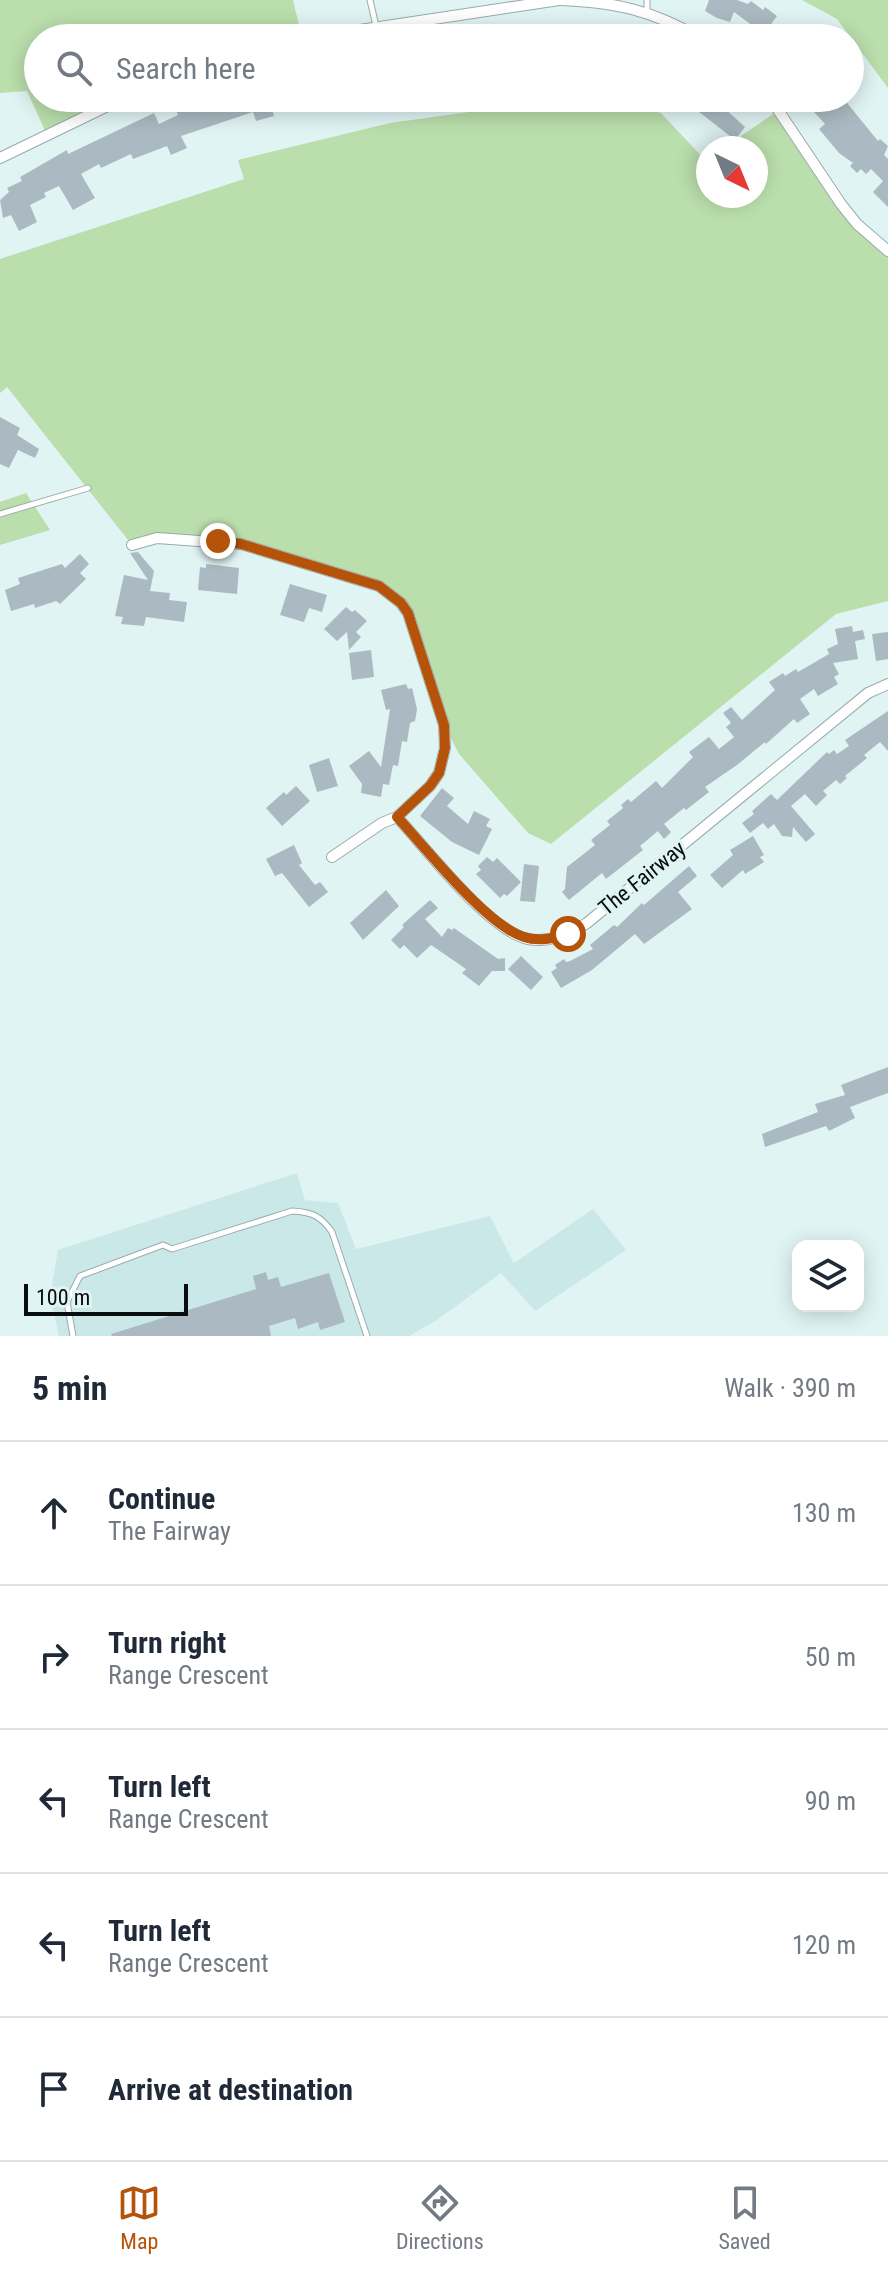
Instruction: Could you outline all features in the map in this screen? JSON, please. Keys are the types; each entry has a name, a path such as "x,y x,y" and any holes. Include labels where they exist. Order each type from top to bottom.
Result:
{"street":[{"path":"396,24 559,0 619,4 647,12 671,24"},
{"path":"0,158 95,112"},
{"path":"779,112 841,204 857,224 888,251"},
{"path":"132,545 157,538 241,544 379,586 401,603 412,623 444,725 445,748 439,773 430,786 397,817 382,823 332,857"},
{"name":"The Fairway","path":"397,817 487,915 510,932 528,939 568,934 599,913 868,693 888,684"}],"lane":[{"path":"370,0 375,24"},
{"path":"647,0 647,12"},
{"path":"0,514 88,488"},
{"path":"73,1336 67,1302 80,1276 163,1245 172,1249 292,1211 309,1212 324,1219 332,1232 367,1336"}],"shaded area":[{"path":"297,1173 305,1200 338,1203 356,1249 490,1216 514,1263 593,1209 626,1250 535,1311 501,1273 437,1320 409,1336 59,1336 50,1296 58,1250"}],"green space":[{"path":"0,0 293,0 299,24 24,24 24,91 0,93"},
{"path":"802,0 888,0 888,88 864,56 864,24 841,24"},
{"path":"37,112 95,112 47,135"},
{"path":"468,112 656,112 661,113 696,150 696,208 768,208 768,136 741,136 780,112 828,186 888,251 888,601 836,614 551,844 528,833 459,754 444,725 412,623 386,591 241,544 157,538 132,545 7,387 0,393 0,259 244,179 238,160 390,123"},
{"path":"26,493 50,530 0,545 0,502"}],"building":[{"path":"709,0 737,0 748,4 751,1 777,16 771,24 750,24 734,12 730,22 705,11"},
{"path":"177,112 253,112 181,136 187,148 171,155 167,146 133,159 131,154 101,168 99,164 81,174 95,198 73,210 59,186 30,205 37,222 19,231 11,215 3,218 0,200 9,192 7,188 22,181 20,177 67,150 68,154 154,113 159,124 178,115"},
{"path":"253,112 273,112 274,116 256,121"},
{"path":"699,112 728,112 745,127 738,136 730,136"},
{"path":"814,112 854,112 878,141 880,139 888,146 884,155 888,159 888,207 873,192 883,181 871,169 866,174 861,169 857,173 850,166 853,163 839,153 819,129 825,124"},
{"path":"0,417 20,428 17,435 39,449 35,458 18,450 9,468 0,464"},
{"path":"138,552 154,571 150,591 170,593 169,600 187,602 184,622 146,617 144,626 121,624 123,617 115,616 124,575 148,580 130,553"},
{"path":"80,554 89,564 80,573 86,579 60,604 56,601 35,608 34,604 11,611 5,590 20,584 18,578 62,564 65,568"},
{"path":"206,564 239,568 237,594 198,590 200,567 206,568"},
{"path":"290,584 327,595 322,612 309,608 304,622 280,615"},
{"path":"346,607 352,612 355,610 367,621 356,632 361,637 349,650 347,632 337,641 324,629"},
{"path":"852,626 853,632 863,630 865,639 855,641 858,659 833,663 839,674 834,677 838,684 818,696 814,689 800,699 810,714 797,723 794,719 766,744 705,787 709,792 664,824 671,832 664,839 658,831 640,846 643,850 606,879 602,873 569,900 562,892 567,867 595,845 591,840 610,825 607,821 623,808 621,805 628,799 631,802 656,781 662,788 693,757 689,752 709,737 719,749 734,737 726,727 731,723 723,713 731,707 742,720 775,690 769,682 783,673 785,676 796,669 798,672 829,654 827,649 838,644 835,629"},
{"path":"888,632 888,659 876,661 872,634"},
{"path":"371,650 374,677 352,680 349,653"},
{"path":"406,684 408,689 412,688 417,709 415,721 410,723 407,742 402,741 398,766 393,765 389,785 383,784 381,797 361,793 362,784 349,766 369,751 381,767 390,709 386,710 381,690"},
{"path":"888,711 888,751 880,742 864,755 867,758 845,776 847,778 840,784 836,780 823,791 827,795 816,806 805,794 791,806 815,834 806,842 793,827 792,837 782,836 774,824 768,829 763,823 750,833 742,823 771,794 777,800 827,752 829,754 834,750 837,754 849,746 845,740"},
{"path":"329,758 338,786 317,792 309,765"},
{"path":"296,786 310,801 282,826 266,808"},
{"path":"442,788 454,798 447,806 468,824 474,811 490,819 486,826 492,829 479,855 452,842 420,816"},
{"path":"753,836 764,855 760,857 764,862 745,874 743,870 722,888 710,875 733,855 730,850"},
{"path":"294,845 302,863 299,865 315,885 320,882 328,892 309,907 282,873 275,876 266,859"},
{"path":"487,857 493,862 497,858 521,882 507,896 504,894 500,898 476,874 481,870 478,866"},
{"path":"524,864 539,866 535,902 520,901"},
{"path":"689,866 697,876 678,892 692,909 644,944 635,934 592,970 561,988 551,972 557,968 555,965 593,949 590,945 614,925 617,927"},
{"path":"386,890 399,906 363,940 350,923"},
{"path":"430,900 438,908 425,919 442,937 448,928 454,928 498,959 505,958 505,971 492,971 479,986 462,973 466,969 431,945 417,958 404,945 400,949 391,940 404,927 402,925"},
{"path":"521,956 543,977 531,990 508,969"},
{"path":"888,1067 888,1093 850,1107 855,1118 829,1131 826,1126 765,1147 762,1134 818,1112 815,1104 845,1095 841,1085"},
{"path":"266,1272 268,1280 278,1277 281,1287 329,1273 345,1322 320,1330 318,1322 298,1329 295,1318 269,1326 271,1336 111,1334 256,1289 253,1276"}],"route":[{"path":"218,541 241,544 379,586 401,603 412,623 444,725 445,748 439,773 430,786 397,817 487,915 510,932 528,939 568,934"}]}
